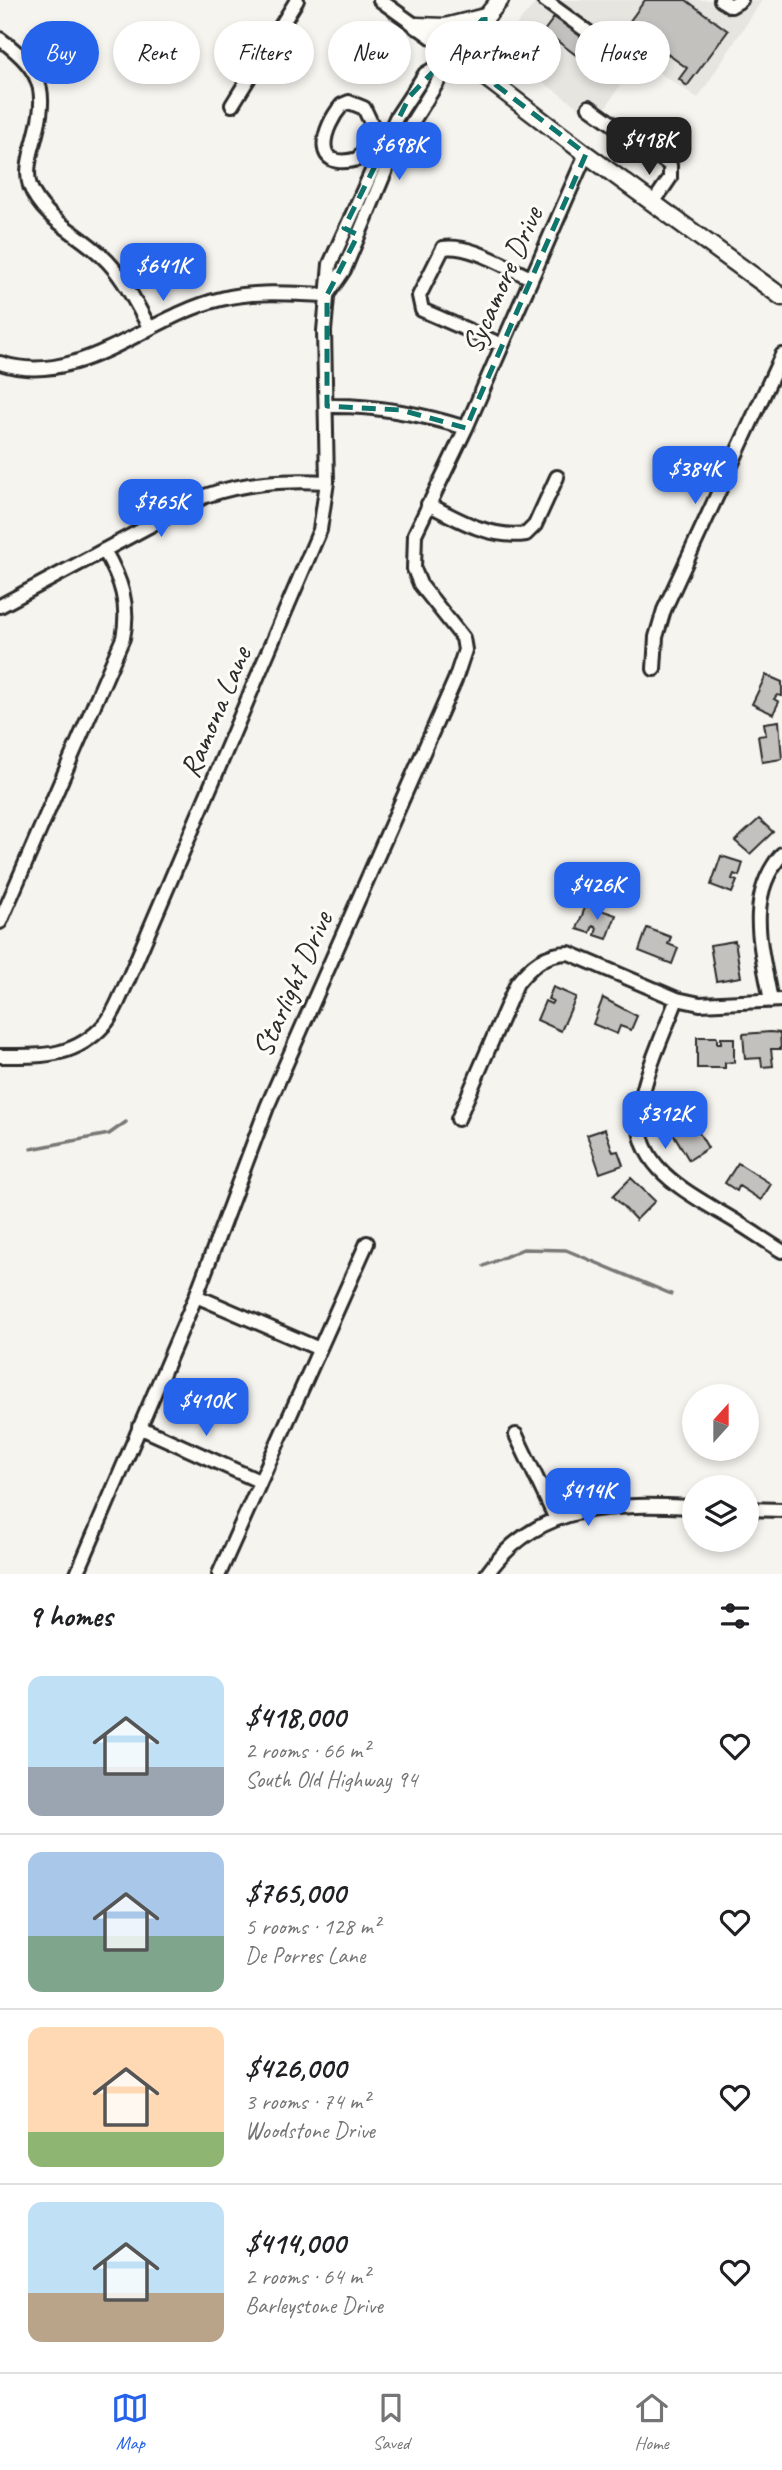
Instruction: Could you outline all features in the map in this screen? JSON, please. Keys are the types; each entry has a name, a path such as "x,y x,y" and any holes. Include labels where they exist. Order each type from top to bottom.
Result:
{"main road":[{"path":"482,21 500,0"},
{"path":"417,26 445,27 485,17"},
{"path":"485,17 486,57 496,85 782,296"}],"street":[{"path":"232,105 297,0"},
{"path":"380,0 425,33"},
{"path":"544,0 575,23"},
{"path":"721,0 731,6 741,0"},
{"path":"0,39 25,59 36,73 42,89 43,104 28,163 29,182 36,201 119,274 149,327"},
{"name":"Ramona Lane","path":"0,1056 40,1056 76,1049 107,1023 314,547 327,482 324,331 330,264 382,147 438,84"},
{"path":"358,103 368,113 382,147 358,159 337,162 328,157 324,150 325,135 342,105 358,103"},
{"path":"589,107 670,165 670,178 653,202"},
{"name":"Ramona Lane","path":"327,295 344,270 358,235 382,147"},
{"name":"Sycamore Drive","path":"466,428 586,154"},
{"path":"344,228 358,235"},
{"path":"502,345 422,310 419,296 443,248 452,247 479,254 531,278"},
{"path":"0,363 45,368 90,357 149,327 219,299 244,295 327,295"},
{"path":"654,669 656,637 664,610 782,355"},
{"path":"327,406 364,405 401,410 466,428"},
{"name":"Starlight Drive","path":"77,1574 196,1296 267,1107 455,680 465,650 459,629 420,584 414,569 415,534 466,428"},
{"path":"428,504 463,523 501,534 526,534 536,525 557,477"},
{"path":"0,606 205,496 234,486 266,481 327,482"},
{"path":"0,922 123,638 127,621 125,594 104,550"},
{"path":"458,1119 517,983 530,968 545,958 569,953 677,999 725,1005 777,1000 757,908 772,865 782,854"},
{"path":"677,999 640,1107 642,1137 654,1167 683,1191 782,1251"},
{"path":"219,1574 317,1348 367,1243"},
{"path":"196,1296 317,1348"},
{"path":"139,1427 258,1480"},
{"path":"516,1435 555,1517"},
{"path":"487,1574 514,1542 555,1517 623,1504 682,1506"},
{"path":"759,1509 782,1510"}],"highlighted area":[{"path":"485,17 486,57 496,85 586,154 466,428 401,410 327,406 327,295 358,235 344,228 410,96"}],"shaded area":[{"path":"538,0 762,0 698,98 670,80 670,21 575,21 575,84 621,84 597,121 546,84 561,84 561,21 520,21"}],"building":[{"path":"645,0 686,0 728,31 687,86 679,79 687,68 670,56 670,21 630,21"},
{"path":"556,15 575,29 575,54 561,44 561,21 552,21"},
{"path":"766,675 782,682 782,696 777,695 774,699 779,702 773,714 752,704"},
{"path":"779,721 782,759 762,762 758,736 766,735 764,723"},
{"path":"759,819 773,832 750,854 735,841"},
{"path":"721,856 743,863 739,876 734,874 732,879 737,881 732,893 711,885"},
{"path":"586,905 616,915 607,939 595,935 597,928 593,926 590,933 577,929"},
{"path":"647,928 671,937 668,944 678,948 672,964 639,951"},
{"path":"735,941 741,977 716,981 710,945"},
{"path":"553,987 576,997 561,1031 537,1020 545,1001 551,1004 553,1001 548,999"},
{"path":"603,998 637,1016 631,1030 620,1026 617,1034 593,1024"},
{"path":"780,1033 781,1049 771,1049 773,1066 762,1067 761,1058 745,1059 743,1034"},
{"path":"697,1037 717,1037 717,1043 721,1043 721,1038 734,1038 734,1062 725,1063 725,1068 697,1068"},
{"path":"689,1116 708,1148 689,1160 670,1128"},
{"path":"605,1129 613,1152 618,1151 623,1165 600,1173 587,1135"},
{"path":"738,1163 771,1184 761,1200 739,1186 737,1191 725,1183"},
{"path":"631,1178 655,1201 636,1220 613,1196"}],"waterway":[{"path":"31,1149 109,1134 126,1122"},
{"path":"484,1266 523,1249 566,1250 671,1294"}]}
